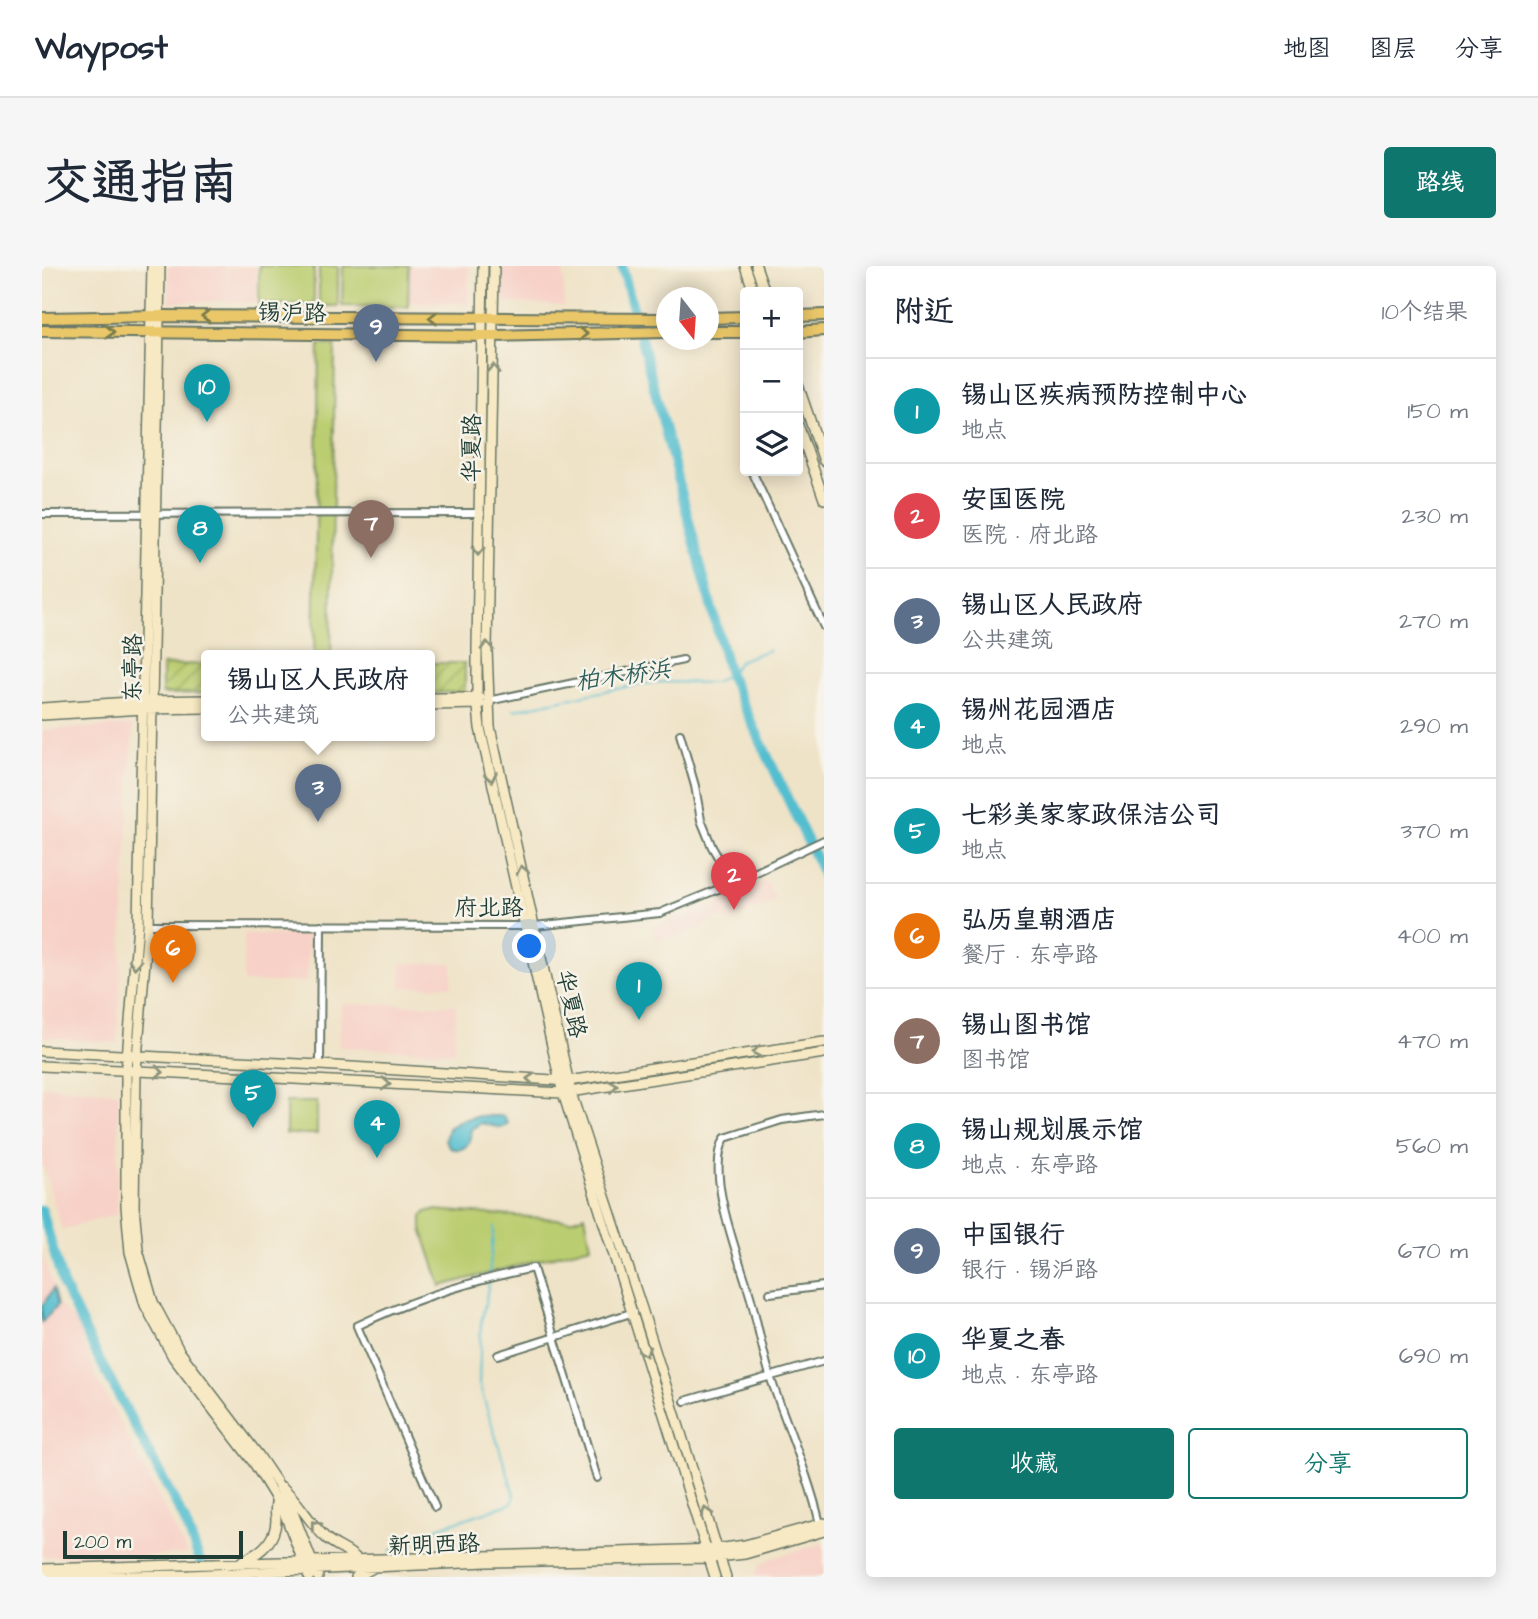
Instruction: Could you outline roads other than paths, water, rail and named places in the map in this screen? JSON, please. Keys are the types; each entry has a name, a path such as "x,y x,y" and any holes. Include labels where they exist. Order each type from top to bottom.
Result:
{"main road":[{"path":"803,316 824,315"},
{"path":"42,317 656,320"},
{"path":"719,318 740,317"},
{"path":"803,332 824,330"},
{"name":"锡沪路","path":"42,331 488,336 656,332"},
{"path":"719,332 740,332"}],"street":[{"name":"东亭路","path":"152,266 156,316"},
{"name":"东亭路","path":"132,1071 138,1056 143,924 155,333 160,266"},
{"path":"483,266 488,336"},
{"path":"488,318 494,266"},
{"path":"745,266 752,287"},
{"path":"756,266 763,287"},
{"name":"华夏路","path":"488,336 488,701 529,926"},
{"name":"华夏路","path":"488,336 479,513 477,701 481,728 567,1093 726,1577"},
{"path":"803,400 824,461"},
{"path":"803,444 824,499"},
{"path":"754,476 824,628"},
{"path":"42,514 490,513"},
{"path":"435,698 488,701 683,660"},
{"path":"42,715 201,700"},
{"path":"435,705 477,701"},
{"path":"42,708 148,705 201,708"},
{"path":"680,734 695,786 701,820 712,847 733,883"},
{"name":"府北路","path":"143,924 529,926 660,913 733,883 822,841"},
{"name":"东亭路","path":"132,1071 128,1056 143,924"},
{"path":"320,1065 321,925"},
{"path":"42,1051 564,1081 824,1042"},
{"path":"42,1066 567,1093 824,1053"},
{"path":"132,1071 134,1206 138,1250 153,1302 180,1352 278,1484 292,1510 310,1569"},
{"path":"132,1071 126,1206 130,1252 145,1305 173,1357 254,1463 277,1499 310,1569"},
{"path":"823,1526 771,1378 751,1298 724,1210 719,1176 719,1149 725,1138 782,1120 824,1114"},
{"path":"435,1507 357,1326 419,1298 533,1268 597,1478"},
{"path":"770,1293 824,1286"},
{"path":"498,1355 637,1311"},
{"name":"华夏路","path":"637,1311 715,1577"},
{"path":"685,1401 824,1361"},
{"path":"278,1484 294,1497 325,1537 358,1560"},
{"path":"238,1563 251,1557 269,1542 276,1521 274,1510 277,1499"},
{"name":"新明西路","path":"223,1569 238,1563 310,1569 358,1560 487,1554 745,1553 823,1526"},
{"name":"新明西路","path":"42,1577 223,1569 258,1574 310,1569 707,1553"},
{"path":"356,1577 380,1566"},
{"name":"新明西路","path":"42,1569 188,1570"}],"water":[{"path":"504,1116 508,1123 501,1128 481,1123 471,1130 466,1146 460,1149 450,1148 445,1140 448,1128 464,1119"},
{"path":"53,1289 57,1306 42,1322 42,1306"}],"waterway":[{"path":"622,266 729,674 824,876"},
{"name":"柏木桥浜","path":"514,710 658,682 715,683 729,674 741,660 769,650"},
{"path":"42,1210 63,1285 183,1517 204,1571"},
{"path":"391,1551 443,1526 512,1503 515,1497 479,1384 481,1324 488,1288 494,1226"}],"place":[{"name":"中国银行","path":"376,362"},
{"name":"华夏之春","path":"207,422"},
{"name":"锡山图书馆","path":"371,558"},
{"name":"锡山规划展示馆","path":"200,563"},
{"name":"锡山区人民政府","path":"318,822"},
{"name":"安国医院","path":"734,910"},
{"name":"弘历皇朝酒店","path":"173,983"},
{"name":"锡山区疾病预防控制中心","path":"639,1020"},
{"name":"七彩美家家政保洁公司","path":"253,1128"},
{"name":"锡州花园酒店","path":"377,1158"}]}
